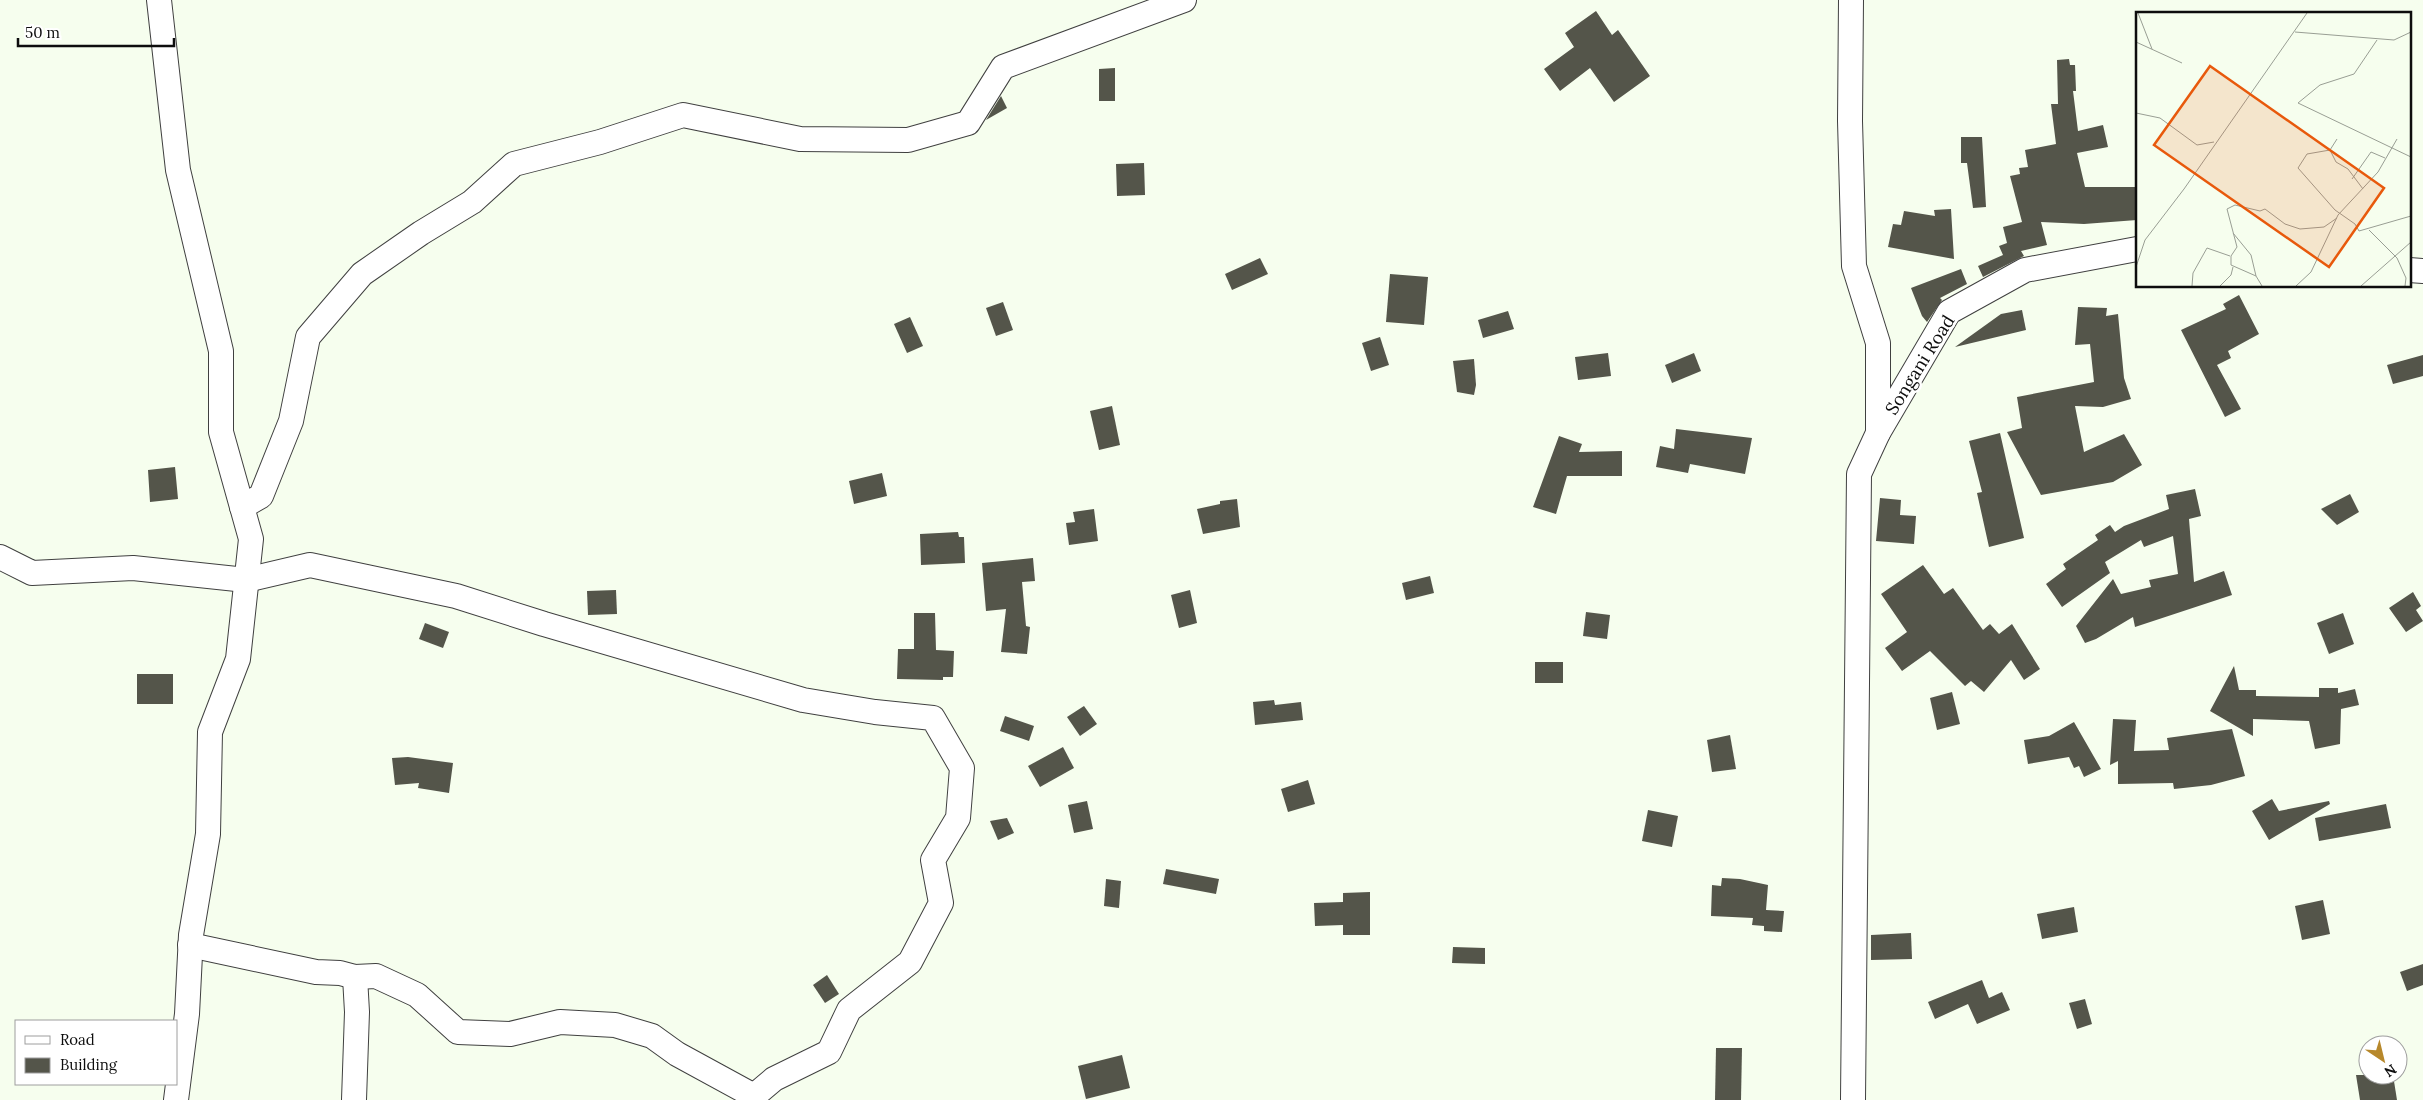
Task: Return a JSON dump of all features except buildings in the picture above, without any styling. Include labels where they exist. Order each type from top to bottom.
[{"type":"street","points":[[159,0],[178,170],[221,351],[221,432],[251,539],[238,659],[210,732],[208,834],[190,945],[187,1014],[178,1084]]},
{"type":"street","points":[[242,507],[262,496],[288,430],[308,337],[362,274],[421,233],[472,202],[514,164],[600,142],[683,115],[800,139],[908,140],[968,123],[1003,67],[1184,0]]},
{"type":"street","points":[[1851,0],[1850,121],[1854,266],[1878,343],[1878,433]]},
{"type":"street","name":"Songani Road","points":[[1852,1100],[1859,474],[1878,433],[1949,312],[2025,270],[2136,249]]},
{"type":"street","points":[[2410,270],[2423,272]]},
{"type":"street","points":[[0,557],[32,573],[133,568],[246,580],[310,565],[456,596],[544,624],[803,700],[875,712],[933,718],[962,768],[958,818],[933,860],[941,903],[910,962],[849,1010],[829,1052],[774,1079],[754,1098],[677,1054],[652,1036],[615,1025],[560,1022],[510,1034],[458,1032],[417,995],[376,976],[355,977],[340,972],[316,972],[190,945]]},
{"type":"street","points":[[354,1100],[357,1012],[355,977]]},
{"type":"street","points":[[176,1100],[178,1085]]}]
